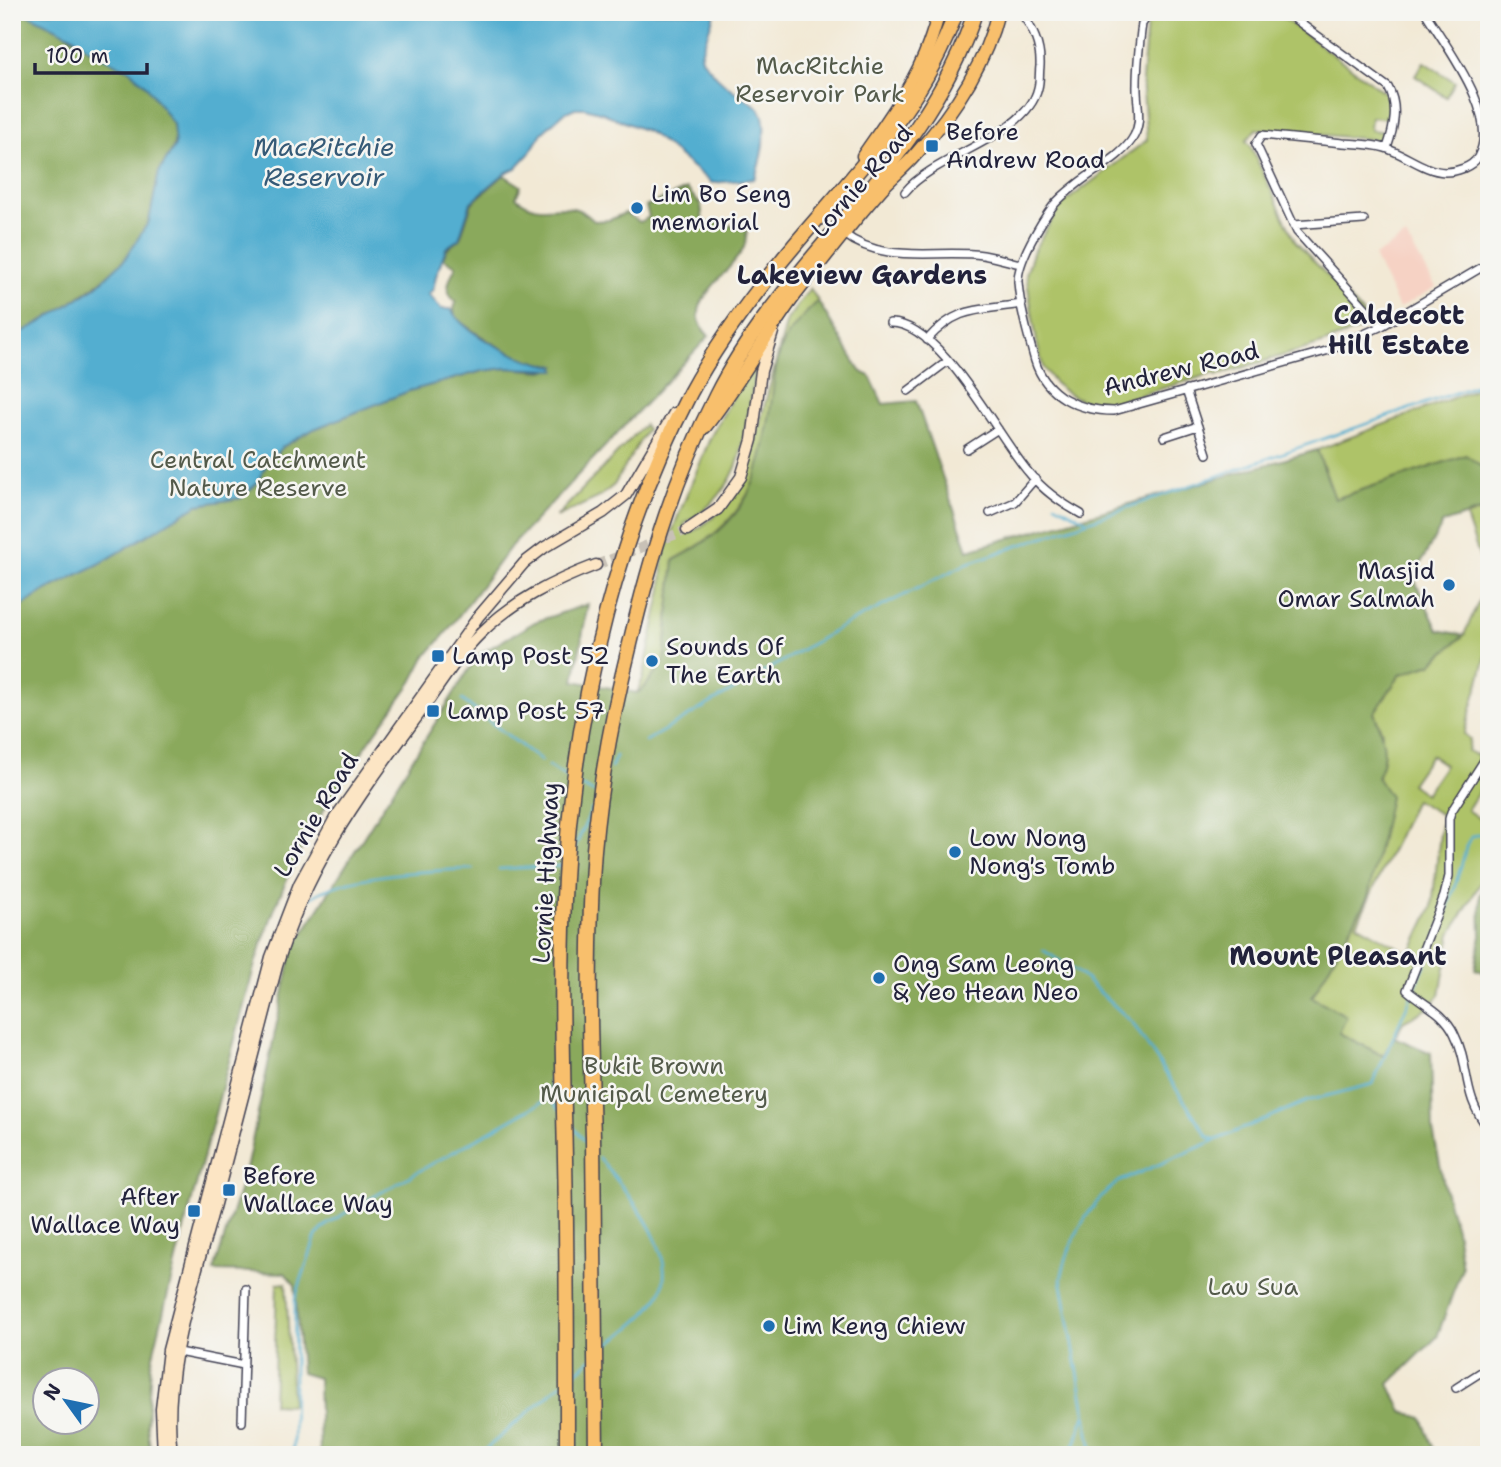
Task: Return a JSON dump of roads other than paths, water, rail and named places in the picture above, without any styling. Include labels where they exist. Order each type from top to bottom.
[{"type":"highway","name":"Lornie Road","points":[[732,325],[792,247],[865,164],[911,103],[937,56],[956,12]]},
{"type":"highway","name":"Lornie Road","points":[[743,348],[778,298],[929,111],[975,12]]},
{"type":"highway","name":"Lornie Highway","points":[[567,1455],[564,914],[573,789],[582,726],[619,567],[651,475],[693,388],[732,325]]},
{"type":"highway","name":"Lornie Highway","points":[[596,1455],[596,1280],[590,1003],[591,916],[600,793],[624,668],[660,528],[717,393],[743,348]]},
{"type":"main road","name":"Lornie Road","points":[[792,247],[793,242],[857,164],[890,117],[929,45],[939,12]]},
{"type":"main road","name":"Lornie Road","points":[[696,439],[723,404],[777,320],[844,234],[939,127],[981,61],[998,12]]},
{"type":"street","name":"Lornie Road","points":[[905,192],[925,175],[1014,121],[1032,100],[1038,89],[1040,57],[1032,29],[1020,12]]},
{"type":"street","points":[[844,234],[872,249],[904,254],[982,255],[1020,264],[1052,207],[1063,194],[1125,149],[1133,138],[1140,117],[1137,83],[1141,31],[1150,12]]},
{"type":"street","points":[[1285,12],[1388,87],[1395,104],[1387,148]]},
{"type":"street","points":[[1382,326],[1306,244],[1293,225],[1257,149],[1258,139],[1262,135],[1387,148],[1442,172],[1464,168],[1475,162],[1483,148],[1485,129],[1474,95],[1425,12]]},
{"type":"street","points":[[1293,225],[1364,220]]},
{"type":"street","name":"Andrew Road","points":[[1020,264],[1018,281],[1022,304],[1039,372],[1049,388],[1078,406],[1096,411],[1114,411],[1326,351],[1382,326],[1489,263]]},
{"type":"street","points":[[1480,269],[1489,276]]},
{"type":"street","points":[[927,340],[954,315],[1022,304]]},
{"type":"street","points":[[687,530],[718,509],[741,477],[751,440],[761,371],[777,320]]},
{"type":"street","points":[[890,323],[902,323],[914,328],[927,340],[948,361],[1035,479],[1051,497],[1081,514]]},
{"type":"street","points":[[908,391],[948,361]]},
{"type":"street","name":"Lornie Road","points":[[163,1455],[161,1409],[172,1351],[252,1044],[271,957],[285,916],[316,849],[358,784],[507,581],[545,547],[603,513],[626,495],[674,414],[693,388]]},
{"type":"street","points":[[1186,390],[1207,453]]},
{"type":"street","points":[[1164,437],[1198,426]]},
{"type":"street","points":[[967,449],[998,429]]},
{"type":"street","points":[[990,513],[1015,502],[1035,479]]},
{"type":"street","name":"Lornie Road","points":[[252,1044],[298,907],[344,818],[460,658],[483,631],[515,604],[559,579],[596,565]]},
{"type":"street","points":[[1489,747],[1479,770],[1451,812],[1449,876],[1438,917],[1407,990],[1437,1011],[1454,1033],[1468,1090],[1480,1119],[1489,1129]]},
{"type":"street","points":[[242,1422],[246,1289]]},
{"type":"street","points":[[172,1351],[244,1365]]},
{"type":"street","name":"Lornie Road","points":[[172,1351],[169,1416],[172,1455]]},
{"type":"street","points":[[1456,1388],[1489,1367]]},
{"type":"water","name":"MacRitchie Reservoir","points":[[23,12],[715,12],[700,56],[724,84],[760,110],[764,134],[759,165],[754,179],[712,183],[646,131],[585,108],[575,108],[564,113],[542,133],[516,168],[505,173],[471,202],[459,239],[446,248],[433,290],[428,294],[441,309],[451,309],[458,319],[482,338],[528,359],[555,366],[556,370],[506,368],[482,371],[409,391],[314,429],[282,447],[267,464],[256,484],[241,498],[197,505],[101,563],[46,590],[22,606],[12,619],[12,333],[22,332],[40,323],[96,287],[125,259],[149,221],[159,172],[175,146],[173,124],[145,84],[128,69],[95,54],[72,36]]},
{"type":"waterway","points":[[646,741],[839,628],[966,564],[1489,381]]},
{"type":"waterway","points":[[1055,504],[1086,520]]},
{"type":"waterway","points":[[462,700],[541,761]]},
{"type":"waterway","points":[[611,768],[616,756]]},
{"type":"waterway","points":[[548,766],[570,779]]},
{"type":"waterway","points":[[578,784],[594,793]]},
{"type":"waterway","points":[[572,854],[592,809]]},
{"type":"waterway","points":[[1093,1455],[1061,1279],[1069,1251],[1081,1225],[1097,1202],[1118,1182],[1307,1101],[1373,1084],[1437,936],[1467,844],[1471,837],[1489,831]]},
{"type":"waterway","points":[[499,869],[562,866]]},
{"type":"waterway","points":[[310,898],[345,883],[366,878],[411,872],[473,869]]},
{"type":"waterway","points":[[1043,950],[1080,974],[1132,1022],[1208,1137],[1214,1139]]},
{"type":"waterway","points":[[556,1026],[549,1098],[559,1110]]},
{"type":"waterway","points":[[293,1455],[295,1299],[316,1236],[328,1224],[350,1210],[549,1098]]},
{"type":"waterway","points":[[570,1123],[588,1145]]},
{"type":"waterway","points":[[599,1158],[648,1224],[658,1244],[664,1282],[657,1299],[645,1314],[601,1351]]},
{"type":"waterway","points":[[572,1376],[591,1359]]},
{"type":"waterway","points":[[487,1448],[561,1384]]},
{"type":"waterway","points":[[1071,1455],[1085,1415]]},
{"type":"tunnel","points":[[596,565],[687,530]]},
{"type":"place","name":"Before Andrew Road","points":[[932,146]]},
{"type":"place","name":"Lim Bo Seng memorial","points":[[637,208]]},
{"type":"place","name":"Masjid Omar Salmah","points":[[1449,585]]},
{"type":"place","name":"Lamp Post 52","points":[[438,656]]},
{"type":"place","name":"Sounds Of The Earth","points":[[652,661]]},
{"type":"place","name":"Lamp Post 57","points":[[433,711]]},
{"type":"place","name":"Low Nong Nong's Tomb","points":[[955,852]]},
{"type":"place","name":"Ong Sam Leong & Yeo Hean Neo","points":[[879,978]]},
{"type":"place","name":"Before Wallace Way","points":[[229,1190]]},
{"type":"place","name":"After Wallace Way","points":[[194,1211]]},
{"type":"place","name":"Lim Keng Chiew","points":[[769,1326]]},
{"type":"district","name":"Lakeview Gardens","points":[[862,275]]},
{"type":"district","name":"Caldecott Hill Estate","points":[[1399,330]]},
{"type":"district","name":"Mount Pleasant","points":[[1338,956]]},
{"type":"park label","name":"MacRitchie Reservoir Park","points":[[820,80]]},
{"type":"park label","name":"Central Catchment Nature Reserve","points":[[258,474]]},
{"type":"park label","name":"Bukit Brown Municipal Cemetery","points":[[654,1080]]},
{"type":"park label","name":"Lau Sua","points":[[1253,1287]]}]
